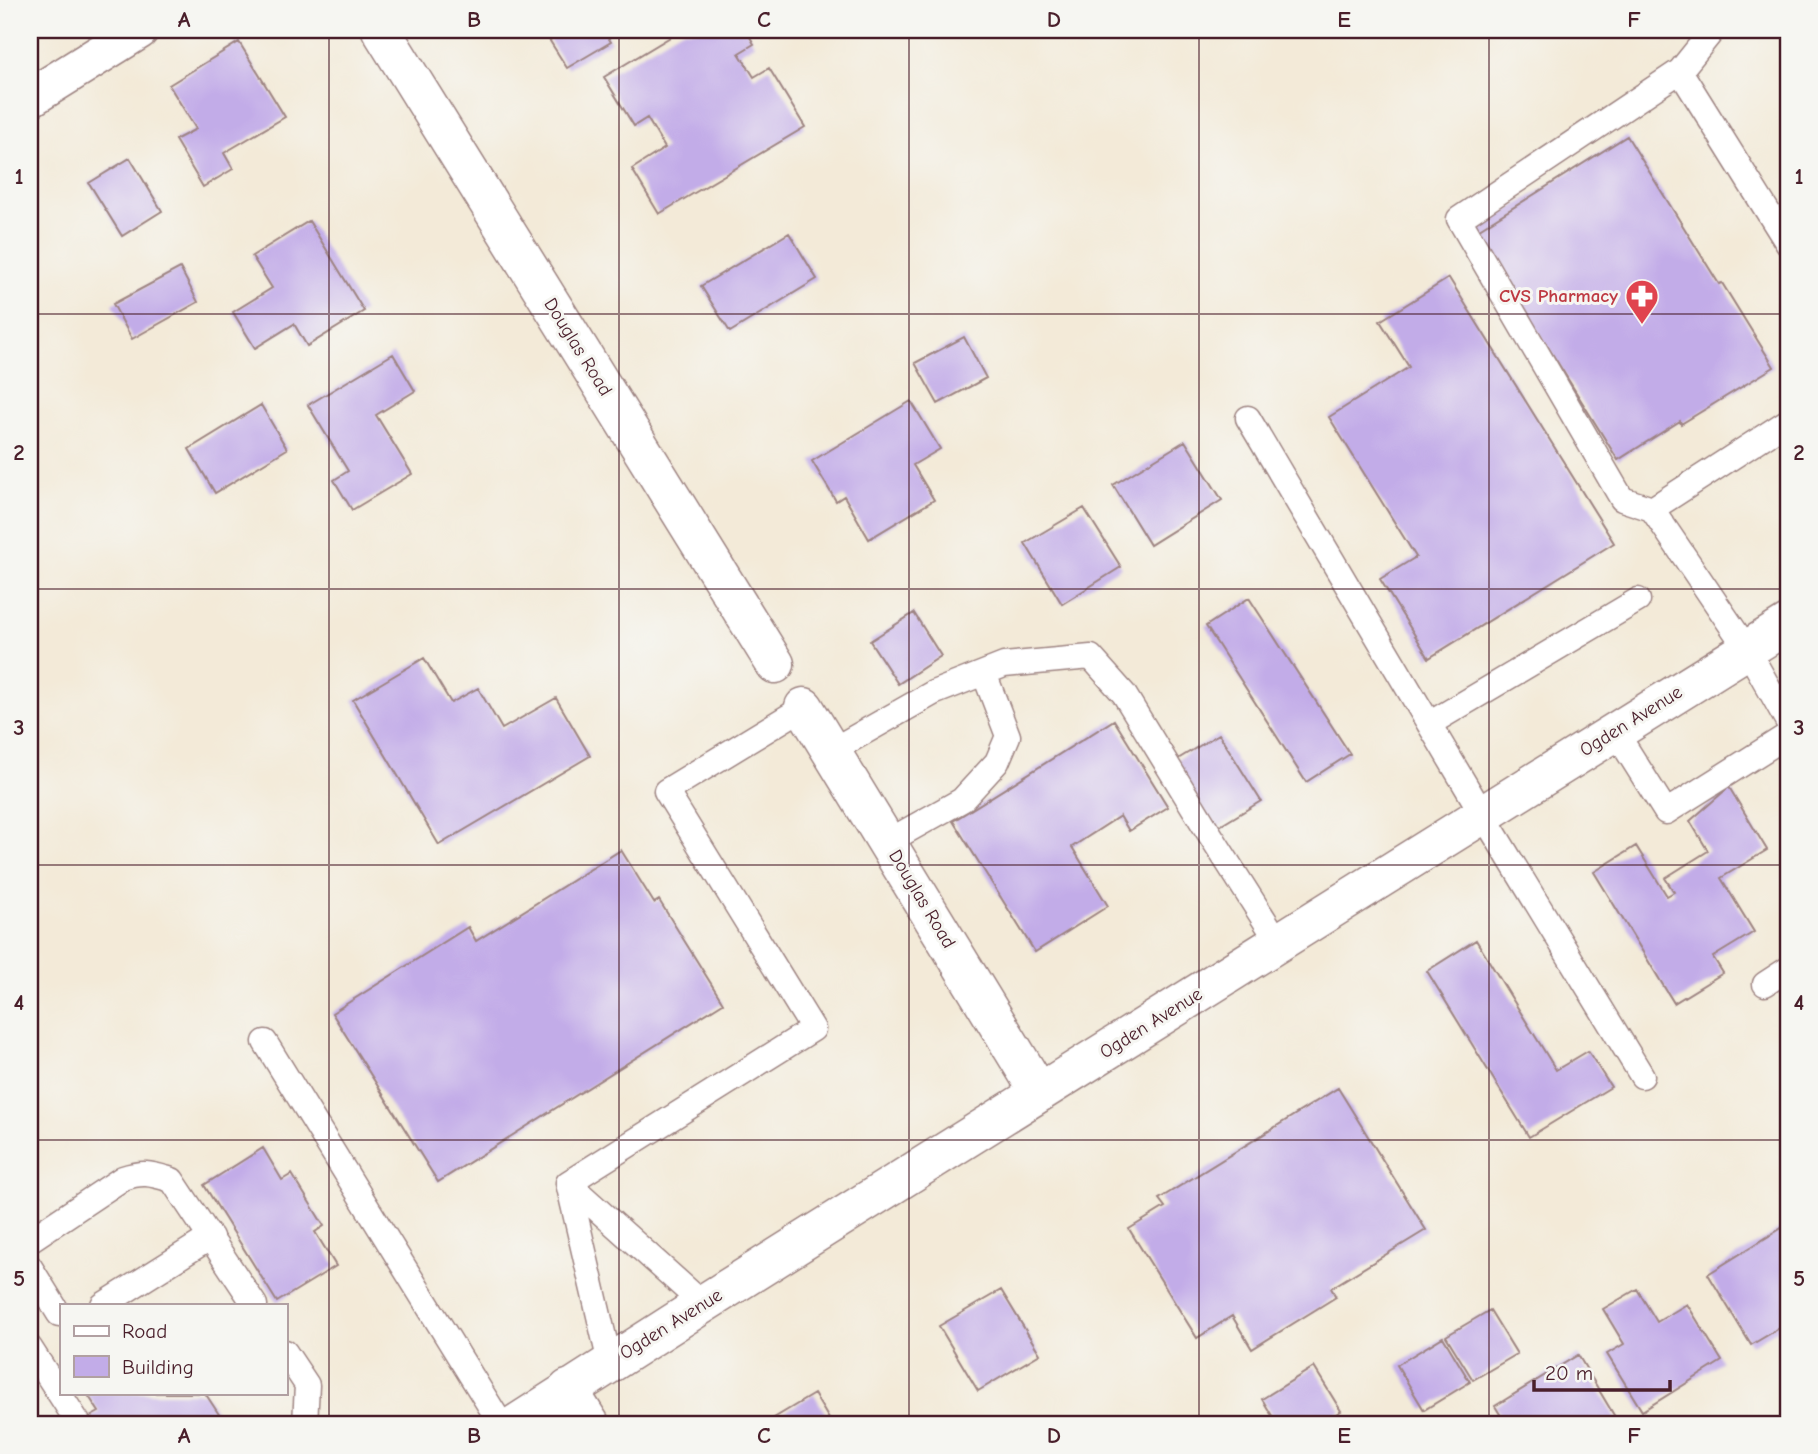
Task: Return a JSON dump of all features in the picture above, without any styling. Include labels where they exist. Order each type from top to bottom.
[{"type":"main road","points":[[30,98],[139,30]]},
{"type":"main road","name":"Douglas Road","points":[[381,30],[775,664]]},
{"type":"main road","name":"Ogden Avenue","points":[[516,1424],[1039,1092],[1788,624]]},
{"type":"main road","name":"Douglas Road","points":[[804,707],[1039,1092]]},
{"type":"main road","points":[[568,1390],[590,1424]]},
{"type":"lane","points":[[1713,30],[1680,71],[1459,219],[1622,499],[1652,509],[1748,649],[1788,722]]},
{"type":"lane","points":[[1680,71],[1788,244]]},
{"type":"lane","points":[[1248,418],[1483,815],[1642,1076]]},
{"type":"lane","points":[[1652,509],[1788,421]]},
{"type":"lane","points":[[1429,724],[1638,600]]},
{"type":"lane","points":[[831,751],[933,692],[1004,665],[1091,657],[1124,694],[1279,943]]},
{"type":"lane","points":[[887,842],[962,800],[998,762],[1008,736],[984,673]]},
{"type":"lane","points":[[568,1183],[813,1029],[666,791],[804,707]]},
{"type":"lane","points":[[1615,731],[1666,812],[1788,735]]},
{"type":"lane","points":[[1765,984],[1788,969]]},
{"type":"lane","points":[[265,1042],[501,1424]]},
{"type":"lane","points":[[30,1240],[123,1178],[149,1173],[172,1180],[254,1304]]},
{"type":"lane","points":[[568,1183],[703,1304]]},
{"type":"lane","points":[[568,1183],[610,1363]]},
{"type":"lane","points":[[105,1304],[211,1237]]},
{"type":"lane","points":[[30,1267],[60,1312]]},
{"type":"lane","points":[[30,1348],[79,1424]]},
{"type":"lane","points":[[287,1355],[307,1385],[305,1424]]},
{"type":"building","points":[[543,30],[603,30],[611,42],[567,68]]},
{"type":"building","points":[[682,30],[746,30],[754,44],[739,53],[754,77],[769,68],[805,127],[659,214],[632,169],[665,148],[647,118],[634,126],[604,77]]},
{"type":"building","points":[[239,42],[285,117],[224,153],[233,169],[203,187],[175,140],[196,129],[169,85]]},
{"type":"building","name":"CVS Pharmacy","points":[[1627,136],[1774,367],[1618,460],[1476,231]]},
{"type":"building","points":[[130,158],[162,211],[122,236],[89,183]]},
{"type":"building","points":[[309,221],[364,311],[307,346],[294,324],[255,348],[233,312],[272,288],[252,256]]},
{"type":"building","points":[[789,233],[817,279],[730,332],[701,286]]},
{"type":"building","points":[[180,268],[198,302],[132,339],[113,304]]},
{"type":"building","points":[[1449,278],[1614,543],[1429,658],[1380,579],[1416,557],[1329,417],[1409,367],[1380,321]]},
{"type":"building","points":[[964,337],[986,378],[938,404],[915,363]]},
{"type":"building","points":[[393,354],[415,391],[376,415],[412,474],[352,510],[334,480],[348,471],[308,405]]},
{"type":"building","points":[[911,401],[940,449],[913,465],[934,500],[869,539],[844,496],[836,501],[812,461]]},
{"type":"building","points":[[261,405],[287,449],[215,493],[189,449]]},
{"type":"building","points":[[1185,441],[1222,500],[1150,545],[1113,485]]},
{"type":"building","points":[[1084,508],[1121,567],[1062,604],[1025,543]]},
{"type":"building","points":[[1249,598],[1350,754],[1306,782],[1206,626]]},
{"type":"building","points":[[914,613],[941,656],[898,684],[870,641]]},
{"type":"building","points":[[424,658],[451,703],[478,688],[502,729],[556,698],[590,756],[439,845],[353,700]]},
{"type":"building","points":[[1114,720],[1168,807],[1129,831],[1120,816],[1072,847],[1108,906],[1035,952],[953,821]]},
{"type":"building","points":[[1219,734],[1261,801],[1215,829],[1173,762]]},
{"type":"building","points":[[1729,787],[1767,850],[1721,878],[1754,932],[1713,957],[1723,973],[1674,1003],[1594,872],[1636,846],[1667,896],[1674,892],[1665,878],[1708,851],[1690,821]]},
{"type":"building","points":[[621,850],[654,903],[659,900],[723,1003],[438,1182],[332,1013],[468,927],[476,941]]},
{"type":"building","points":[[1476,940],[1556,1070],[1588,1051],[1611,1087],[1529,1137],[1427,971]]},
{"type":"building","points":[[1338,1088],[1426,1230],[1331,1288],[1336,1297],[1252,1349],[1232,1316],[1197,1338],[1129,1229],[1165,1207],[1159,1199]]},
{"type":"building","points":[[263,1148],[282,1180],[292,1174],[324,1226],[315,1232],[336,1266],[277,1302],[204,1185]]},
{"type":"building","points":[[1788,1224],[1788,1323],[1751,1345],[1708,1274]]},
{"type":"building","points":[[1637,1289],[1657,1322],[1687,1304],[1722,1361],[1642,1411],[1607,1354],[1624,1344],[1603,1309]]},
{"type":"building","points":[[1001,1290],[1040,1354],[978,1391],[939,1326]]},
{"type":"building","points":[[1490,1310],[1517,1354],[1473,1380],[1446,1336]]},
{"type":"building","points":[[1443,1337],[1470,1382],[1424,1410],[1397,1365]]},
{"type":"building","points":[[1578,1355],[1618,1422],[1506,1424],[1495,1406]]},
{"type":"building","points":[[1314,1367],[1341,1411],[1319,1424],[1277,1424],[1262,1399]]},
{"type":"building","points":[[206,1394],[224,1422],[95,1424],[90,1417],[99,1412],[88,1395]]},
{"type":"building","points":[[814,1394],[832,1424],[764,1424]]},
{"type":"place","name":"CVS Pharmacy","points":[[1642,326]]}]
